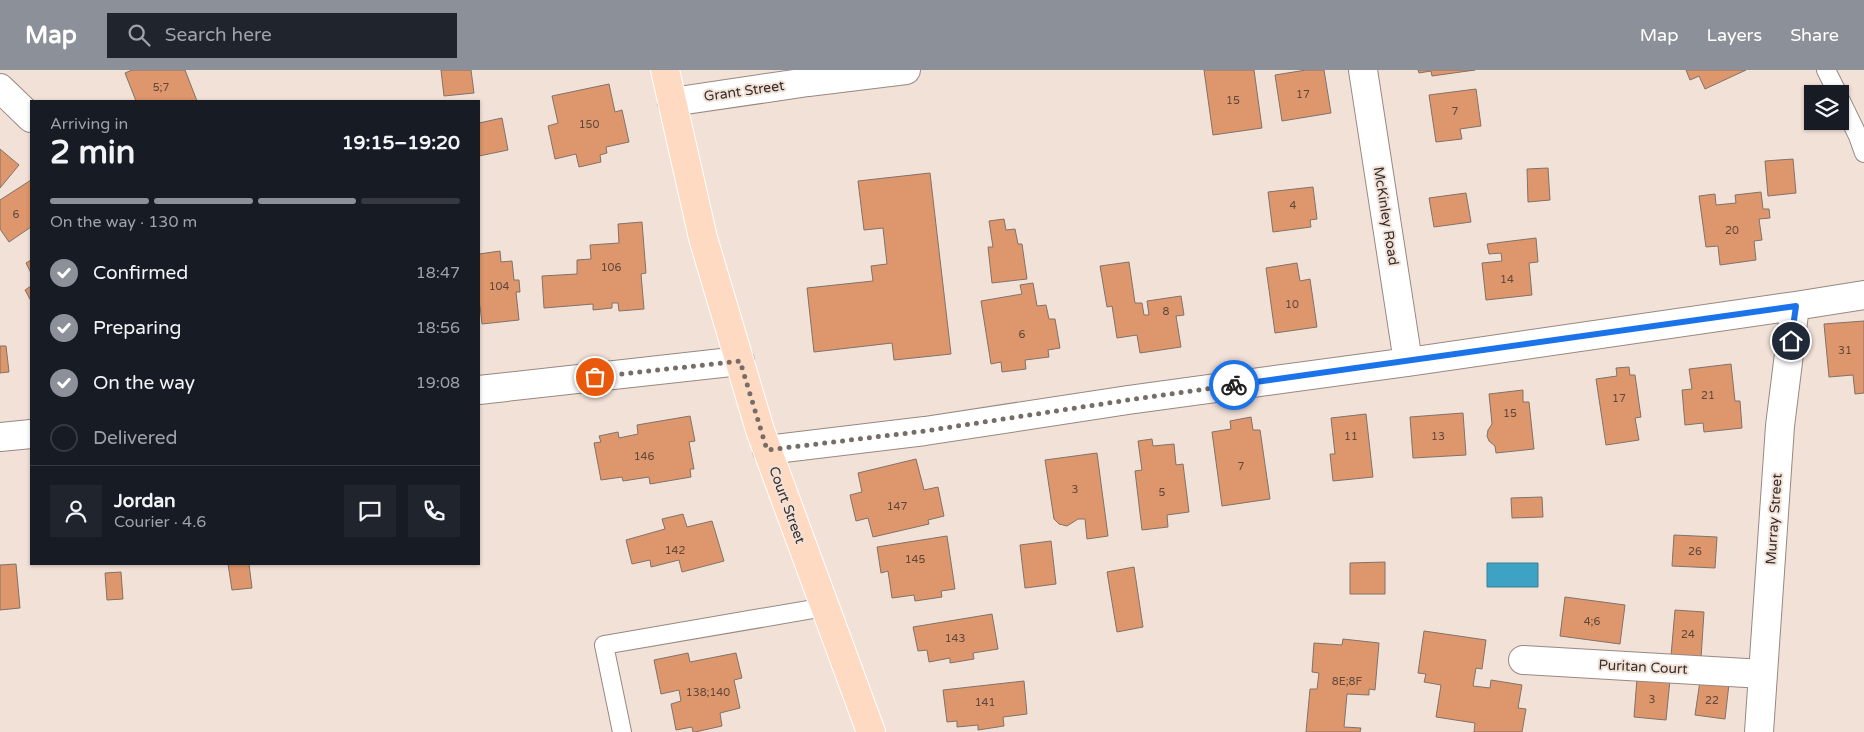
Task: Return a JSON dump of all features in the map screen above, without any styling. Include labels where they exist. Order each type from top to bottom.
[{"type":"main road","name":"Court Street","points":[[664,70],[703,238],[767,450],[871,732]]},
{"type":"street","name":"Grant Street","points":[[672,102],[807,76],[906,70]]},
{"type":"street","name":"McKinley Road","points":[[1363,70],[1408,362]]},
{"type":"street","points":[[0,88],[30,117]]},
{"type":"street","points":[[767,450],[925,431],[1128,400],[1408,362],[1864,295]]},
{"type":"street","name":"Murray Street","points":[[1759,732],[1780,426],[1796,306]]},
{"type":"street","points":[[480,390],[740,361]]},
{"type":"street","points":[[0,437],[30,434]]},
{"type":"street","name":"Puritan Court","points":[[1523,660],[1763,674]]},
{"type":"lane","points":[[1826,70],[1834,85]]},
{"type":"lane","points":[[1849,119],[1864,153]]},
{"type":"lane","points":[[622,732],[604,645],[825,607]]},
{"type":"water","points":[[1487,563],[1538,563],[1538,587],[1487,587]]},
{"type":"building","points":[[132,70],[185,70],[197,100],[136,100],[125,73]]},
{"type":"building","points":[[441,70],[471,70],[474,93],[444,96]]},
{"type":"building","points":[[1204,70],[1254,70],[1262,128],[1213,135]]},
{"type":"building","points":[[1306,70],[1324,70],[1331,113],[1282,121],[1275,75]]},
{"type":"building","points":[[1418,70],[1475,70],[1432,76],[1431,71],[1419,73]]},
{"type":"building","points":[[1686,70],[1746,70],[1705,89],[1699,76],[1690,80]]},
{"type":"building","points":[[609,84],[615,112],[622,110],[629,142],[606,147],[607,153],[600,155],[601,162],[579,167],[576,154],[555,159],[548,126],[558,123],[552,96]]},
{"type":"building","points":[[1476,89],[1481,126],[1460,129],[1462,139],[1436,142],[1429,95]]},
{"type":"building","points":[[502,118],[508,150],[480,156],[480,123]]},
{"type":"building","points":[[0,149],[19,165],[0,188]]},
{"type":"building","points":[[1793,159],[1796,193],[1768,196],[1765,161]]},
{"type":"building","points":[[1548,168],[1550,200],[1528,202],[1527,169]]},
{"type":"building","points":[[930,173],[951,354],[894,360],[892,343],[814,352],[807,288],[873,281],[871,266],[887,264],[883,228],[864,230],[858,181]]},
{"type":"building","points":[[30,181],[30,228],[9,242],[0,229],[0,200]]},
{"type":"building","points":[[1313,187],[1317,219],[1310,220],[1311,227],[1273,232],[1268,192]]},
{"type":"building","points":[[1761,192],[1763,209],[1769,209],[1770,218],[1759,219],[1762,240],[1754,241],[1756,260],[1720,265],[1718,246],[1706,247],[1699,196],[1715,194],[1716,205],[1736,203],[1735,195]]},
{"type":"building","points":[[1466,193],[1471,222],[1434,227],[1429,198]]},
{"type":"building","points":[[1004,219],[1006,230],[1015,229],[1018,244],[1022,244],[1027,279],[992,283],[988,247],[993,247],[989,221]]},
{"type":"building","points":[[642,222],[646,273],[641,274],[644,309],[619,311],[618,303],[612,303],[612,308],[593,310],[593,304],[544,308],[542,276],[577,274],[577,260],[591,259],[590,245],[619,243],[618,224]]},
{"type":"building","points":[[1536,238],[1538,262],[1529,263],[1532,295],[1486,300],[1482,263],[1502,261],[1501,253],[1489,254],[1487,244]]},
{"type":"building","points":[[500,251],[501,262],[512,261],[514,280],[519,280],[520,292],[516,292],[519,320],[482,324],[480,254]]},
{"type":"building","points":[[30,261],[30,271],[26,263]]},
{"type":"building","points":[[1129,262],[1135,303],[1142,303],[1144,315],[1149,315],[1147,301],[1181,296],[1184,315],[1176,316],[1181,347],[1140,353],[1137,335],[1117,338],[1112,306],[1107,307],[1100,266]]},
{"type":"building","points":[[1297,263],[1300,281],[1310,279],[1317,327],[1275,333],[1266,268]]},
{"type":"building","points":[[1033,283],[1037,306],[1046,305],[1049,319],[1055,319],[1060,348],[1048,350],[1049,357],[1025,360],[1026,369],[1002,372],[1001,362],[991,364],[981,301],[1022,294],[1020,285]]},
{"type":"building","points":[[30,287],[30,299],[25,290]]},
{"type":"building","points":[[1864,321],[1864,393],[1855,394],[1853,375],[1829,377],[1824,324]]},
{"type":"building","points":[[0,346],[6,346],[9,372],[0,373]]},
{"type":"building","points":[[1731,364],[1735,401],[1740,401],[1742,428],[1704,432],[1703,423],[1685,425],[1682,390],[1692,389],[1689,369]]},
{"type":"building","points":[[1629,367],[1630,375],[1635,375],[1641,417],[1635,418],[1639,440],[1606,445],[1596,379],[1617,376],[1616,368]]},
{"type":"building","points":[[1523,390],[1523,402],[1529,402],[1534,449],[1496,453],[1495,446],[1489,441],[1487,436],[1492,424],[1489,394]]},
{"type":"building","points":[[1463,413],[1466,455],[1413,458],[1410,417]]},
{"type":"building","points":[[1366,414],[1373,477],[1333,481],[1330,454],[1335,454],[1331,418]]},
{"type":"building","points":[[690,416],[695,441],[689,442],[694,469],[690,469],[691,477],[650,484],[649,477],[623,481],[622,477],[601,480],[594,443],[601,442],[599,436],[618,432],[619,438],[638,434],[637,425]]},
{"type":"building","points":[[1251,417],[1253,430],[1260,430],[1270,499],[1222,506],[1212,432],[1231,429],[1230,421]]},
{"type":"building","points":[[1152,439],[1153,446],[1174,444],[1176,465],[1183,464],[1189,512],[1167,515],[1168,527],[1142,530],[1135,471],[1142,470],[1138,441]]},
{"type":"building","points":[[1097,453],[1108,536],[1087,539],[1085,519],[1078,519],[1067,526],[1059,524],[1054,519],[1045,460]]},
{"type":"building","points":[[916,459],[924,490],[938,487],[944,516],[928,520],[929,524],[873,537],[868,518],[856,521],[850,495],[862,492],[858,473]]},
{"type":"building","points":[[1542,497],[1543,517],[1512,518],[1511,498]]},
{"type":"building","points":[[683,514],[687,527],[712,521],[724,561],[682,572],[679,560],[651,567],[650,560],[632,564],[626,540],[665,529],[662,519]]},
{"type":"building","points":[[1674,535],[1717,537],[1715,568],[1672,566]]},
{"type":"building","points":[[947,536],[955,589],[941,591],[942,597],[915,601],[914,595],[892,598],[888,571],[881,573],[877,547]]},
{"type":"building","points":[[1051,541],[1056,584],[1025,588],[1020,545]]},
{"type":"building","points":[[1385,562],[1385,594],[1350,594],[1350,563]]},
{"type":"building","points":[[16,564],[20,608],[0,610],[0,565]]},
{"type":"building","points":[[228,565],[249,565],[252,588],[232,590]]},
{"type":"building","points":[[1134,567],[1143,627],[1117,632],[1107,572]]},
{"type":"building","points":[[121,572],[123,599],[107,600],[105,573]]},
{"type":"building","points":[[1565,597],[1625,605],[1620,644],[1560,636]]},
{"type":"building","points":[[1675,610],[1704,612],[1701,658],[1671,656]]},
{"type":"building","points":[[992,614],[998,649],[973,653],[974,659],[950,663],[950,658],[929,662],[927,650],[918,651],[913,627]]},
{"type":"building","points":[[1424,631],[1486,640],[1482,669],[1476,668],[1473,686],[1490,688],[1491,680],[1522,685],[1518,708],[1526,709],[1522,732],[1474,732],[1475,723],[1436,717],[1441,685],[1424,682],[1426,674],[1418,673]]},
{"type":"building","points":[[1343,639],[1379,643],[1375,690],[1369,689],[1369,695],[1347,694],[1344,727],[1361,728],[1360,732],[1306,732],[1310,689],[1317,689],[1319,673],[1312,672],[1314,643],[1342,645]]},
{"type":"building","points":[[688,653],[690,662],[736,653],[742,678],[734,680],[740,708],[720,713],[722,726],[695,732],[693,732],[692,727],[676,730],[671,704],[681,701],[679,690],[661,694],[654,660]]},
{"type":"building","points":[[1637,678],[1670,680],[1666,720],[1634,717]]},
{"type":"building","points":[[1024,681],[1027,714],[1003,717],[1004,726],[978,730],[978,725],[957,727],[957,721],[947,722],[943,690]]},
{"type":"building","points":[[1700,681],[1729,684],[1725,719],[1695,715]]},
{"type":"way so far","points":[[595,377],[740,361],[767,450],[925,431],[1234,385]]},
{"type":"route","points":[[1234,385],[1796,306],[1791,341]]}]
